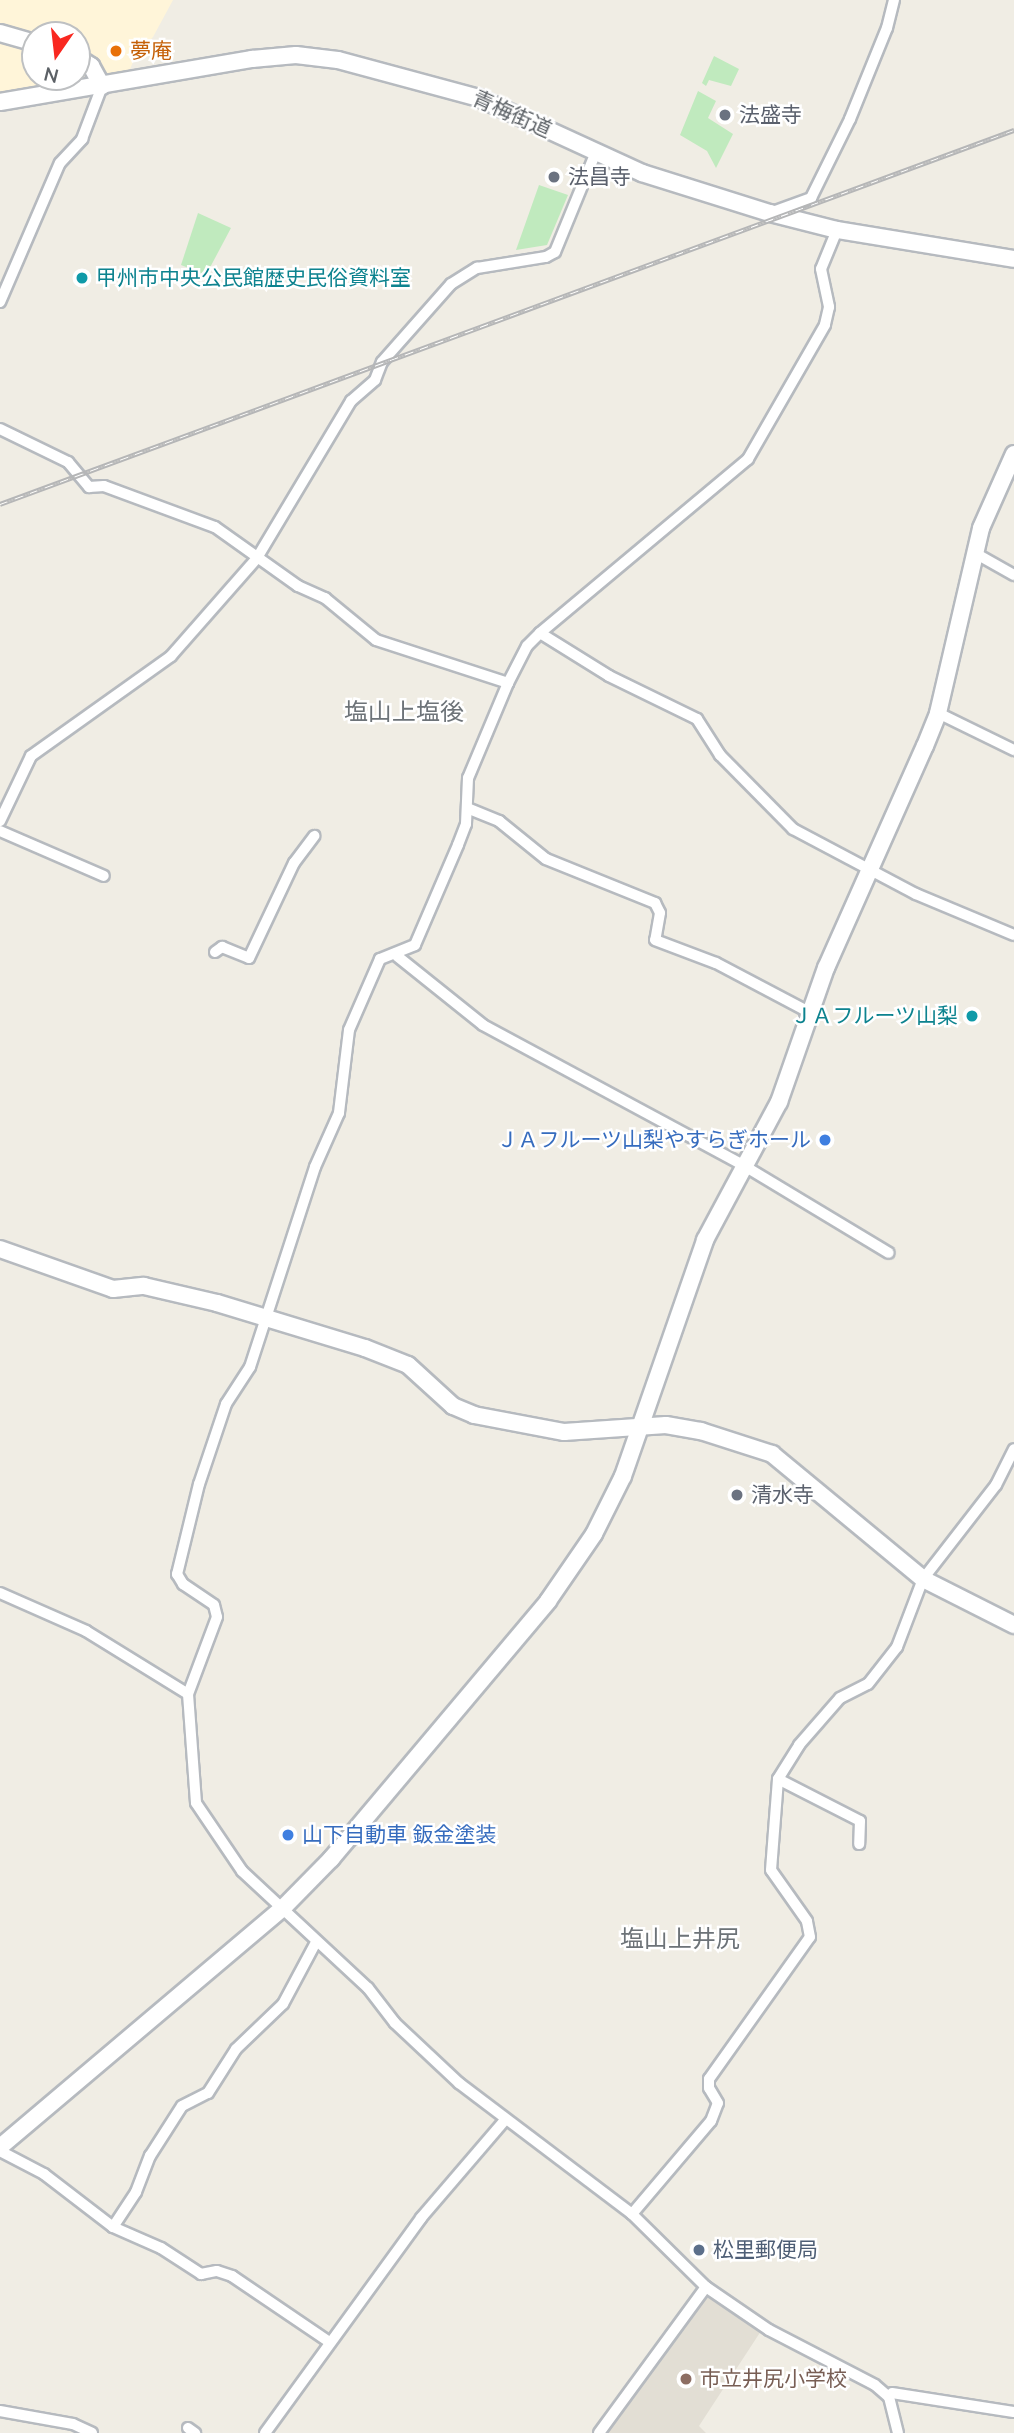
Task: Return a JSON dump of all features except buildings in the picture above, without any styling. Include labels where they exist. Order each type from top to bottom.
[{"type":"street","points":[[770,213],[811,198],[850,119],[887,28],[894,0]]},
{"type":"street","points":[[0,33],[21,39]]},
{"type":"street","name":"青梅街道","points":[[0,102],[252,58],[296,55],[338,60],[479,98],[642,173],[770,213],[837,230],[1014,259]]},
{"type":"street","points":[[0,302],[60,163],[82,139],[102,86],[91,66]]},
{"type":"street","points":[[0,821],[31,756],[171,656],[257,558],[351,401],[375,380],[382,362],[451,284],[477,268],[546,257],[555,252],[596,152]]},
{"type":"street","points":[[837,230],[821,269],[829,307],[825,325],[748,459],[540,633],[527,646],[508,683],[468,778],[467,808],[458,845],[415,945],[397,956],[380,959],[349,1030],[339,1113],[315,1167],[264,1316],[250,1367],[226,1404],[199,1484],[177,1574],[183,1584],[214,1605],[217,1617],[188,1694],[189,1764],[196,1803],[242,1871],[283,1908],[316,1944],[368,1987],[395,2023],[459,2083],[632,2214],[706,2287],[769,2330],[876,2385],[889,2397],[898,2433]]},
{"type":"street","points":[[0,429],[68,461],[89,487],[104,486],[215,527],[257,558],[325,598],[376,640],[508,683]]},
{"type":"street","points":[[328,2341],[232,2276],[217,2271],[201,2274],[162,2248],[113,2227],[44,2174],[0,2149],[283,1908],[331,1858],[548,1601],[594,1534],[617,1491],[680,1301],[725,1196],[779,1102],[811,1013],[869,870],[938,713],[975,553],[986,517],[1014,454]]},
{"type":"street","points":[[975,553],[1014,575]]},
{"type":"street","points":[[540,633],[610,676],[697,719],[720,755],[776,816],[830,852],[982,925],[1014,935]]},
{"type":"street","points":[[938,713],[1014,750]]},
{"type":"street","points":[[467,808],[499,821],[546,859],[655,903],[660,913],[655,940],[716,963],[811,1013]]},
{"type":"street","points":[[0,831],[104,876]]},
{"type":"street","points":[[215,952],[222,947],[249,958],[295,863],[314,836]]},
{"type":"street","points":[[397,956],[483,1025],[743,1165],[888,1253]]},
{"type":"street","points":[[0,1248],[113,1289],[144,1286],[264,1316],[393,1358],[459,1410],[474,1415],[564,1432],[639,1426],[701,1431],[772,1454],[923,1580],[1014,1625]]},
{"type":"street","points":[[632,2214],[712,2122],[718,2103],[709,2088],[709,2079],[810,1937],[807,1920],[771,1870],[778,1779],[799,1745],[840,1698],[868,1684],[897,1647],[923,1580],[996,1485],[1014,1449]]},
{"type":"street","points":[[0,1593],[86,1630],[188,1694]]},
{"type":"street","points":[[778,1779],[860,1821],[859,1844]]},
{"type":"street","points":[[113,2227],[136,2192],[150,2156],[182,2106],[208,2093],[236,2049],[283,2004],[316,1944]]},
{"type":"street","points":[[265,2433],[328,2341],[362,2304],[421,2218],[505,2120]]},
{"type":"street","points":[[599,2433],[706,2287]]},
{"type":"street","points":[[892,2393],[1014,2412]]},
{"type":"street","points":[[0,2411],[73,2424],[92,2433]]},
{"type":"shaded area","points":[[0,0],[173,0],[153,37],[136,55],[125,81],[91,87],[91,21],[21,21],[21,91],[65,91],[0,102]]},
{"type":"shaded area","name":"市立井尻小学校","points":[[706,2295],[761,2331],[699,2426],[706,2433],[603,2433]]},
{"type":"green space","points":[[714,56],[739,69],[731,86],[709,80],[706,86],[702,83]]},
{"type":"green space","points":[[698,91],[716,101],[708,118],[733,134],[716,168],[707,151],[680,135]]},
{"type":"green space","points":[[539,185],[568,195],[547,245],[516,250]]},
{"type":"green space","points":[[198,213],[231,228],[206,275],[181,265]]},
{"type":"railway","points":[[0,504],[1014,130]]},
{"type":"place","name":"夢庵","points":[[116,51]]},
{"type":"place","name":"法盛寺","points":[[725,115]]},
{"type":"place","name":"法昌寺","points":[[554,177]]},
{"type":"place","name":"甲州市中央公民館歴史民俗資料室","points":[[82,278]]},
{"type":"place","name":"ＪＡフルーツ山梨","points":[[972,1016]]},
{"type":"place","name":"ＪＡフルーツ山梨やすらぎホール","points":[[825,1140]]},
{"type":"place","name":"清水寺","points":[[737,1495]]},
{"type":"place","name":"山下自動車 鈑金塗装","points":[[288,1835]]},
{"type":"place","name":"松里郵便局","points":[[699,2250]]},
{"type":"place","name":"市立井尻小学校","points":[[686,2379]]},
{"type":"district","name":"塩山上塩後","points":[[404,713]]},
{"type":"district","name":"塩山上井尻","points":[[680,1940]]}]
